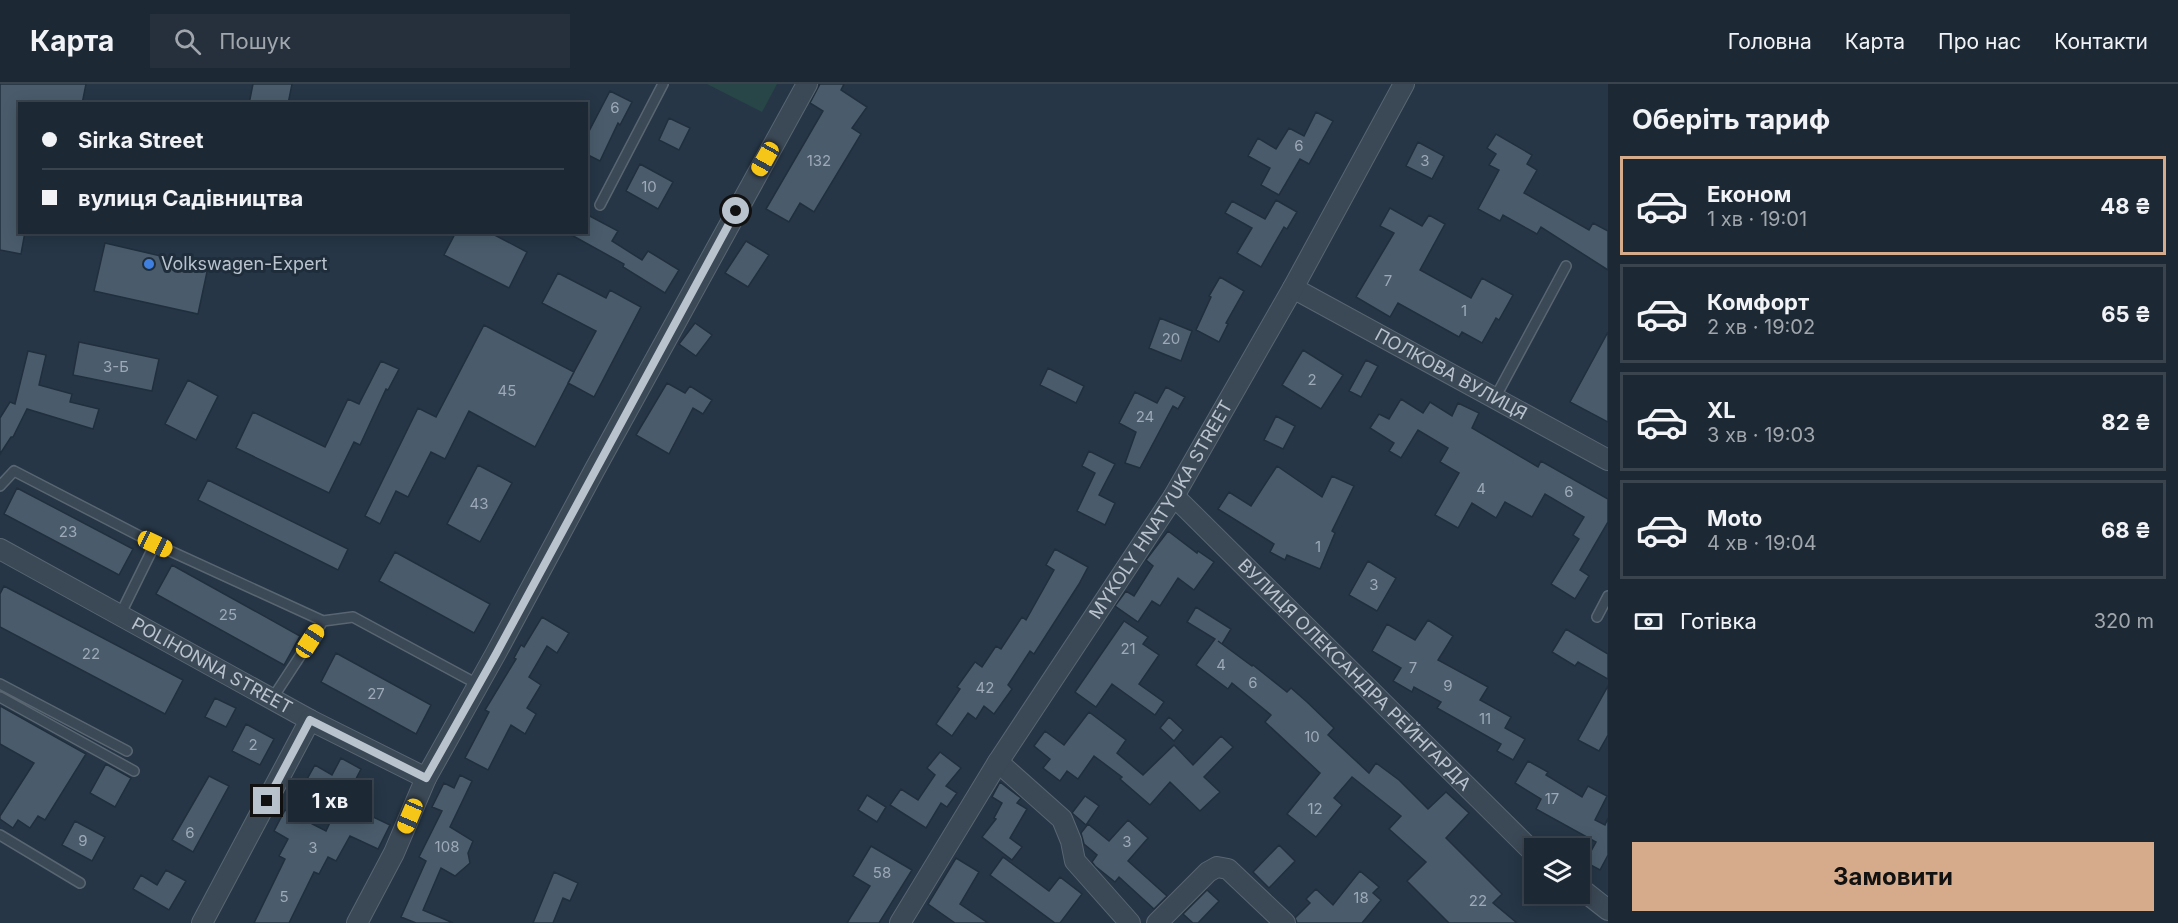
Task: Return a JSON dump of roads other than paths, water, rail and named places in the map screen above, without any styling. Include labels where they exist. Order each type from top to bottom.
[{"type":"street","points":[[357,923],[394,853],[426,778],[807,84]]},
{"type":"street","name":"MYKOLY HNATYUKA STREET","points":[[900,923],[998,762],[1174,496],[1293,288],[1404,84]]},
{"type":"street","name":"ПОЛКОВА ВУЛИЦЯ","points":[[1293,288],[1608,460]]},
{"type":"street","name":"ВУЛИЦЯ ОЛЕКСАНДРА РЕЙНГАРДА","points":[[1174,496],[1524,843]]},
{"type":"street","name":"POLIHONNA STREET","points":[[0,549],[310,720],[426,778]]},
{"type":"street","points":[[202,923],[310,720]]},
{"type":"street","points":[[998,762],[1062,819],[1075,861],[1130,923]]},
{"type":"street","points":[[1157,923],[1208,872],[1217,867],[1227,869],[1285,923]]},
{"type":"street","points":[[1590,896],[1608,910]]},
{"type":"lane","points":[[600,205],[663,84]]},
{"type":"lane","points":[[1495,398],[1566,266]]},
{"type":"lane","points":[[0,486],[14,471],[155,544],[322,621],[353,617],[479,685]]},
{"type":"lane","points":[[120,615],[155,544]]},
{"type":"lane","points":[[1597,617],[1608,596]]},
{"type":"lane","points":[[272,699],[322,621]]},
{"type":"lane","points":[[0,684],[126,751]]},
{"type":"lane","points":[[0,697],[134,771]]},
{"type":"lane","points":[[0,835],[80,883]]},
{"type":"place","name":"Volkswagen-Expert","points":[[149,264]]}]
